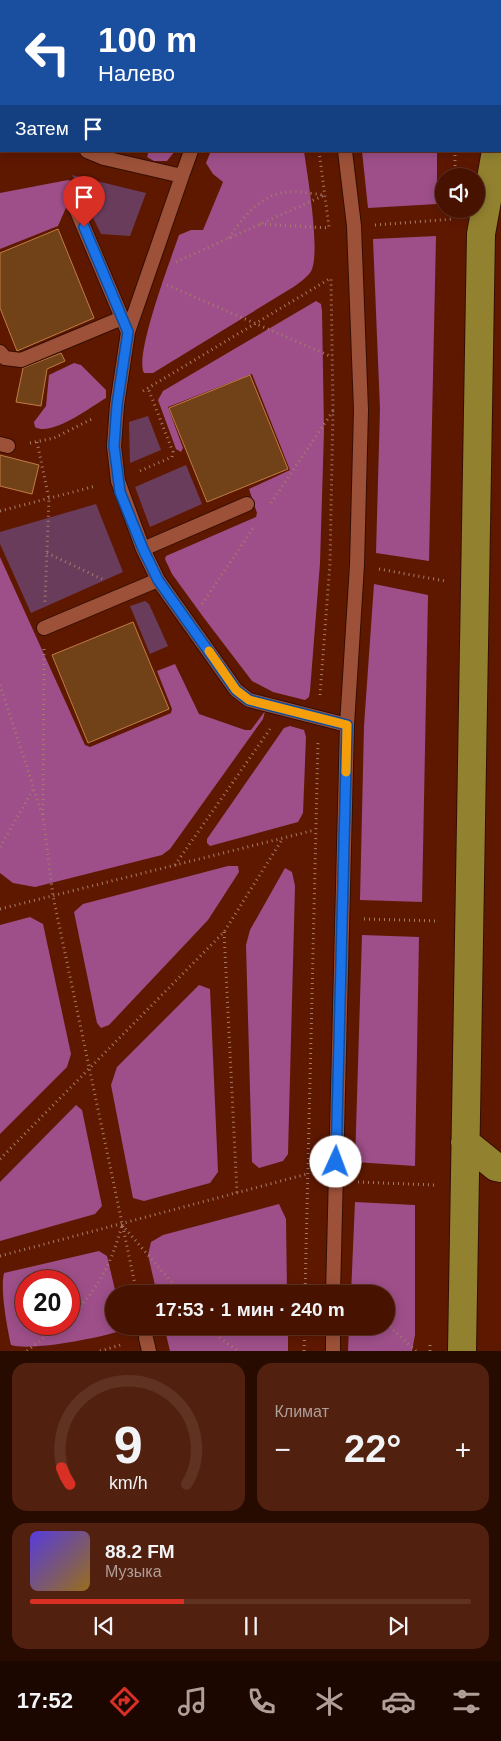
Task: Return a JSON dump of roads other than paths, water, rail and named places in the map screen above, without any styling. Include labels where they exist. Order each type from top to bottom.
[{"type":"highway","points":[[462,1351],[481,234],[496,152]]},
{"type":"highway","points":[[465,1142],[496,1167],[501,1168]]},
{"type":"lane","points":[[89,152],[104,158],[182,176]]},
{"type":"lane","points":[[191,152],[128,332],[117,405],[114,446],[118,481],[143,549],[158,580],[236,690],[249,700],[347,725]]},
{"type":"lane","points":[[333,1285],[347,725],[357,565],[361,410],[354,226],[345,152]]},
{"type":"lane","points":[[76,209],[128,332]]},
{"type":"lane","points":[[0,352],[5,358],[21,360],[122,318]]},
{"type":"lane","points":[[143,549],[247,504]]},
{"type":"lane","points":[[44,628],[158,580]]},
{"type":"lane","points":[[333,1335],[333,1351]]}]
